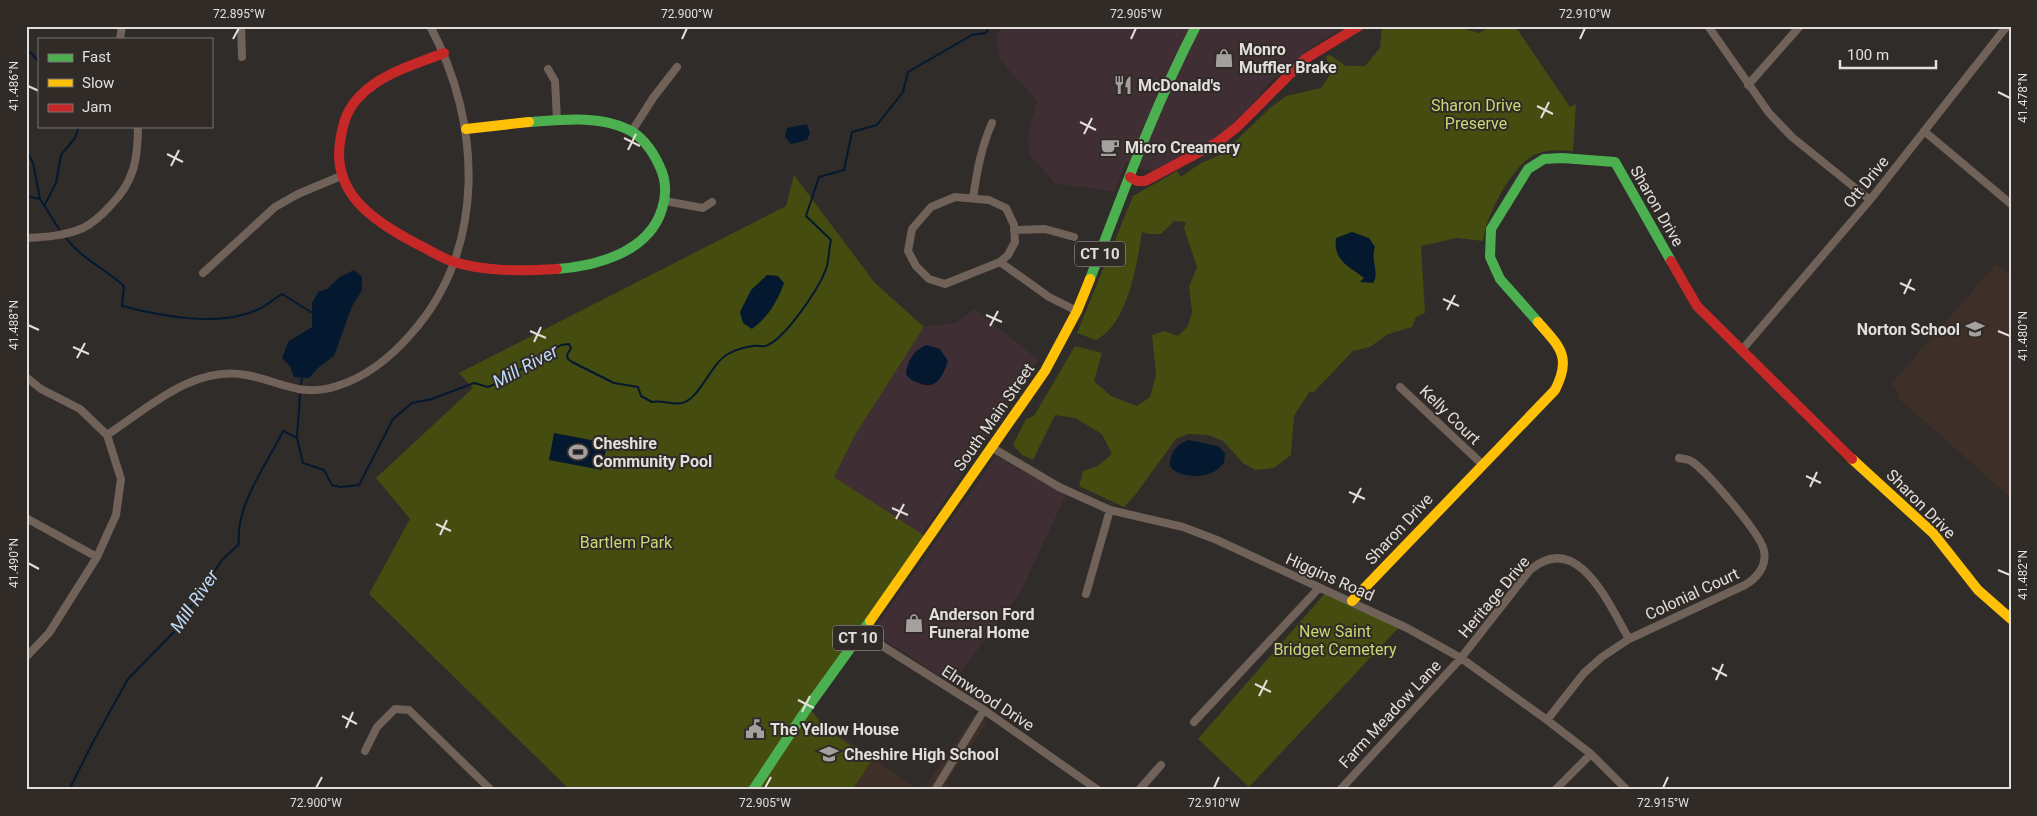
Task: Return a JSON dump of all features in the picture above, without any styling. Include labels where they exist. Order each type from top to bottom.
[{"type":"main road","name":"South Main Street","points":[[753,790],[808,707],[1044,371],[1077,311],[1154,116],[1196,26]]},
{"type":"main road","points":[[1130,177],[1139,174],[1151,177],[1187,160],[1218,142],[1237,127],[1305,59],[1358,26]]},
{"type":"main road","points":[[444,53],[378,81],[358,98],[344,118],[338,149],[342,176],[353,197],[371,217],[404,237],[454,262],[486,268],[528,272],[564,269],[605,259],[634,247],[647,237],[657,224],[665,200],[665,181],[657,158],[646,142],[632,131],[612,123],[557,120],[466,129]]},
{"type":"main road","name":"Sharon Drive","points":[[1352,601],[1555,390],[1563,374],[1563,355],[1554,339],[1500,279],[1490,257],[1491,229],[1528,169],[1544,160],[1562,158],[1615,162],[1697,306],[1856,462],[1933,533],[1978,590],[2011,618]]},
{"type":"street","points":[[241,26],[242,56]]},
{"type":"street","points":[[108,435],[170,393],[204,376],[224,373],[244,374],[286,387],[314,390],[336,387],[376,367],[417,327],[440,294],[454,262],[464,228],[469,191],[466,129],[459,96],[444,53],[430,26]]},
{"type":"street","points":[[1708,26],[1769,113],[1792,137],[1870,200]]},
{"type":"street","points":[[1748,85],[1800,26]]},
{"type":"street","name":"Ott Drive","points":[[1741,351],[1870,200],[2007,26]]},
{"type":"street","points":[[632,131],[653,98],[677,66]]},
{"type":"street","points":[[548,69],[555,81],[557,120]]},
{"type":"street","points":[[974,198],[978,164],[984,140],[992,123]]},
{"type":"street","points":[[26,238],[56,236],[82,228],[99,217],[120,196],[132,175],[138,151],[138,128]]},
{"type":"street","points":[[1924,131],[2011,204]]},
{"type":"street","points":[[203,273],[275,207],[298,194],[342,176]]},
{"type":"street","points":[[955,197],[974,198],[989,200],[1006,208],[1014,225],[1014,242],[1008,255],[1000,262],[945,284],[929,280],[916,266],[908,250],[912,230],[931,208],[955,197]]},
{"type":"street","points":[[665,200],[702,208],[712,202]]},
{"type":"street","points":[[1014,230],[1045,229],[1074,236]]},
{"type":"street","points":[[1000,262],[1049,297],[1077,311]]},
{"type":"street","points":[[26,377],[41,389],[80,409],[108,435],[121,479],[116,514],[97,557],[49,632],[26,657]]},
{"type":"street","name":"Kelly Court","points":[[1400,387],[1482,464]]},
{"type":"street","name":"Higgins Road","points":[[991,446],[1059,487],[1110,510],[1183,527],[1217,540],[1407,628],[1461,658],[1547,720],[1591,754],[1627,790]]},
{"type":"street","name":"Colonial Court","points":[[1547,720],[1584,673],[1602,656],[1629,639],[1745,586],[1757,578],[1764,565],[1764,551],[1759,538],[1729,500],[1690,461],[1680,458]]},
{"type":"street","points":[[1086,594],[1110,510]]},
{"type":"street","points":[[26,518],[97,557]]},
{"type":"street","name":"Heritage Drive","points":[[1461,658],[1530,570],[1541,561],[1558,557],[1573,561],[1584,570],[1602,592],[1629,639]]},
{"type":"street","points":[[1194,722],[1319,588]]},
{"type":"street","name":"Elmwood Drive","points":[[862,632],[868,638],[984,710],[1098,790]]},
{"type":"street","name":"Farm Meadow Lane","points":[[1340,790],[1461,658]]},
{"type":"street","points":[[365,751],[377,727],[395,709],[408,710],[491,790]]},
{"type":"street","points":[[935,790],[984,710]]},
{"type":"street","points":[[1555,790],[1591,754]]},
{"type":"street","points":[[1139,790],[1161,765]]},
{"type":"shaded area","points":[[1006,26],[1346,26],[1321,41],[1296,60],[1270,82],[1245,112],[1220,135],[1196,151],[1152,171],[1126,162],[1115,192],[1055,183],[1029,155],[1028,135],[1037,101],[1000,60],[996,33]]},
{"type":"shaded area","name":"Norton School","points":[[1996,264],[2011,275],[2011,498],[1896,396],[1899,393],[1891,384]]},
{"type":"shaded area","points":[[974,309],[1039,360],[921,535],[834,478],[855,435],[924,327],[956,323]]},
{"type":"shaded area","points":[[996,456],[1066,495],[1020,593],[952,684],[872,632]]},
{"type":"shaded area","name":"Cheshire High School","points":[[975,714],[987,722],[946,783],[955,790],[923,790]]},
{"type":"shaded area","name":"Cheshire High School","points":[[816,718],[919,790],[766,790]]},
{"type":"green space","name":"Sharon Drive Preserve","points":[[1383,26],[1464,26],[1468,30],[1479,33],[1491,26],[1515,26],[1570,107],[1576,104],[1573,151],[1548,151],[1534,155],[1525,161],[1509,181],[1494,206],[1483,241],[1457,238],[1421,246],[1425,313],[1416,317],[1412,327],[1388,334],[1370,347],[1353,351],[1313,393],[1310,391],[1294,416],[1291,455],[1274,468],[1256,470],[1244,464],[1223,441],[1208,435],[1188,434],[1176,439],[1124,507],[1079,486],[1083,471],[1098,466],[1112,454],[1102,434],[1075,418],[1055,415],[1033,460],[1022,455],[1013,445],[1026,419],[1034,416],[1075,346],[1102,353],[1094,381],[1111,396],[1137,406],[1150,397],[1156,375],[1152,335],[1164,331],[1178,336],[1188,326],[1192,312],[1189,287],[1197,267],[1184,228],[1186,222],[1174,221],[1161,234],[1142,232],[1129,292],[1116,321],[1107,332],[1096,340],[1077,333],[1133,196],[1177,171],[1181,177],[1201,163],[1222,154],[1270,108],[1286,96],[1321,88],[1330,75],[1326,56],[1330,55],[1346,66],[1365,66],[1380,48]]},
{"type":"green space","name":"Bartlem Park","points":[[794,175],[875,283],[924,327],[855,435],[834,477],[928,538],[808,706],[825,728],[872,760],[852,790],[570,790],[369,594],[410,519],[376,478],[473,388],[459,373],[786,206]]},
{"type":"green space","name":"New Saint Bridget Cemetery","points":[[1327,591],[1403,623],[1249,787],[1198,739]]},
{"type":"water","points":[[807,124],[810,133],[807,140],[791,144],[785,137],[787,128]]},
{"type":"water","points":[[1352,232],[1369,238],[1375,247],[1376,275],[1373,283],[1360,282],[1364,278],[1343,262],[1337,252],[1336,238]]},
{"type":"water","points":[[354,270],[362,277],[362,290],[352,306],[334,356],[319,367],[309,378],[294,377],[290,366],[282,358],[288,342],[312,327],[312,303],[318,292],[327,289],[340,277]]},
{"type":"water","points":[[767,275],[778,276],[784,283],[772,308],[752,329],[743,323],[740,312],[751,290]]},
{"type":"water","points":[[927,345],[940,349],[948,361],[938,381],[930,385],[910,379],[906,374],[912,356],[918,349]]},
{"type":"water","name":"Cheshire Community Pool","points":[[554,433],[607,443],[602,470],[549,460]]},
{"type":"water","points":[[1188,440],[1218,446],[1225,453],[1224,463],[1217,470],[1201,476],[1189,476],[1173,470],[1170,466],[1172,454],[1177,447]]},
{"type":"waterway","name":"Mill River","points":[[69,790],[128,679],[174,632],[222,560],[239,544],[239,529],[247,500],[283,431],[297,438],[303,463],[324,470],[332,485],[340,487],[359,485],[393,419],[412,403],[432,399],[474,383],[488,387],[500,382],[561,345],[569,344],[571,348],[567,355],[568,359],[572,362],[614,383],[638,387],[641,396],[652,402],[682,403],[688,400],[700,388],[716,365],[728,354],[753,346],[766,346],[776,340],[802,310],[818,286],[827,266],[831,240],[806,216],[819,177],[844,170],[852,132],[877,125],[903,92],[908,72],[972,35],[986,33],[990,26]]},
{"type":"waterway","points":[[30,52],[38,61]]},
{"type":"waterway","points":[[44,206],[56,183],[61,155],[75,138],[78,128]]},
{"type":"waterway","points":[[26,149],[33,163],[40,199],[59,229]]},
{"type":"waterway","points":[[26,196],[40,199]]},
{"type":"waterway","points":[[66,238],[86,258],[124,286],[122,306],[172,316],[209,319],[227,318],[244,315],[259,309],[282,294],[311,312]]},
{"type":"waterway","points":[[301,384],[302,378]]},
{"type":"waterway","points":[[297,437],[300,395]]},
{"type":"traffic: fast","points":[[1090,279],[1153,119],[1196,26]]},
{"type":"traffic: fast","points":[[529,122],[591,120],[627,129],[637,135],[650,149],[659,165],[664,181],[665,192],[662,209],[655,224],[646,236],[634,246],[604,260],[557,269]]},
{"type":"traffic: fast","points":[[1538,322],[1500,279],[1490,257],[1491,229],[1528,169],[1544,159],[1562,158],[1615,162],[1671,261]]},
{"type":"traffic: fast","points":[[753,790],[808,707],[870,621]]},
{"type":"traffic: slow","points":[[466,129],[529,122]]},
{"type":"traffic: slow","points":[[870,621],[1045,371],[1077,311],[1090,279]]},
{"type":"traffic: slow","points":[[1352,601],[1555,390],[1563,369],[1563,361],[1558,346],[1538,322]]},
{"type":"traffic: slow","points":[[1852,459],[1933,533],[1978,590],[2011,619]]},
{"type":"traffic: jam","points":[[1130,177],[1137,181],[1145,181],[1218,142],[1237,127],[1305,59],[1359,26]]},
{"type":"traffic: jam","points":[[444,53],[411,65],[378,81],[352,105],[347,114],[341,136],[339,156],[342,173],[348,189],[370,214],[385,225],[447,259],[464,265],[490,269],[557,269]]},
{"type":"traffic: jam","points":[[1671,261],[1697,306],[1852,459]]},
{"type":"place","name":"Monro Muffler Brake","points":[[1224,58]]},
{"type":"place","name":"McDonald's","points":[[1123,85]]},
{"type":"place","name":"Micro Creamery","points":[[1110,147]]},
{"type":"place","name":"Norton School","points":[[1975,329]]},
{"type":"place","name":"Cheshire Community Pool","points":[[578,452]]},
{"type":"place","name":"Anderson Ford Funeral Home","points":[[914,623]]},
{"type":"place","name":"The Yellow House","points":[[755,729]]},
{"type":"place","name":"Cheshire High School","points":[[829,754]]}]
